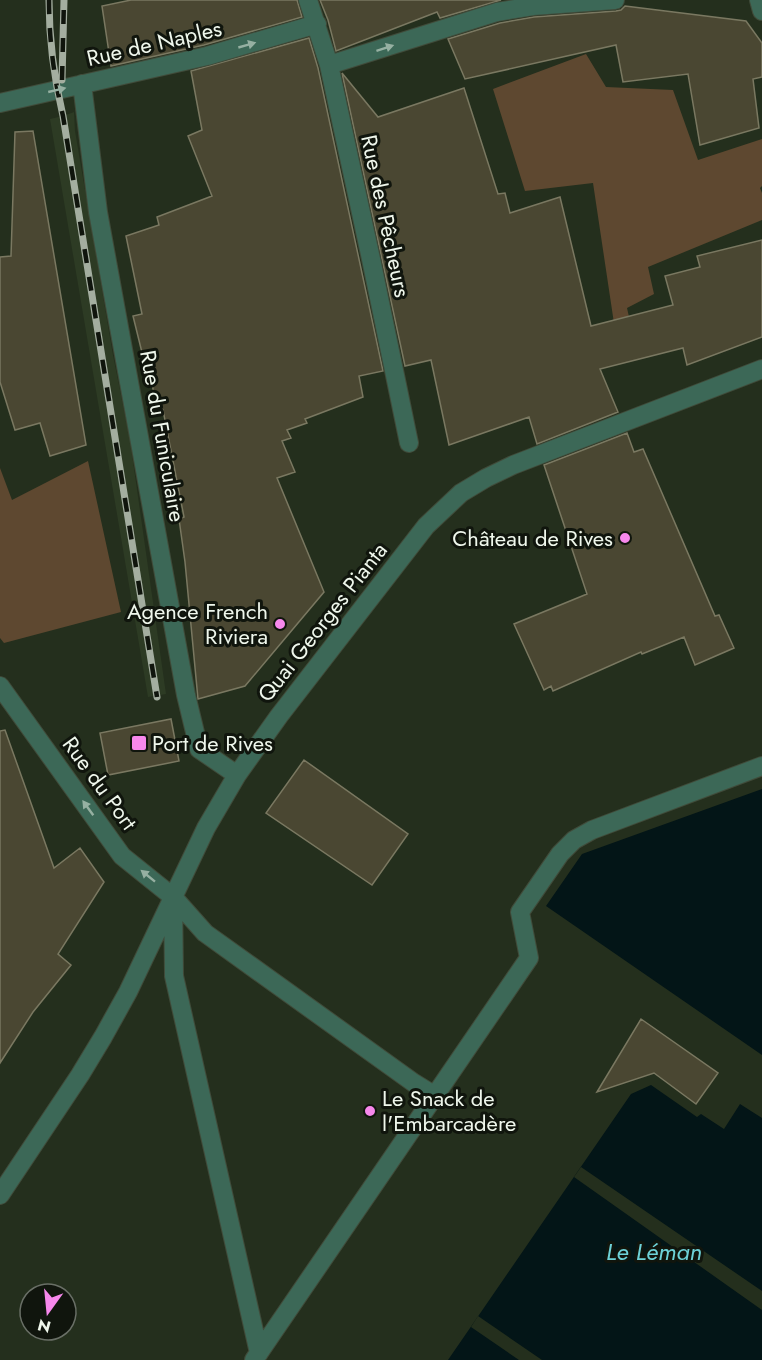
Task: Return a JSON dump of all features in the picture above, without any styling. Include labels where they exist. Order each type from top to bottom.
[{"type":"street","name":"Rue des Pêcheurs","points":[[308,0],[329,66],[409,443]]},
{"type":"street","points":[[329,66],[497,12],[533,6],[615,0]]},
{"type":"street","points":[[759,0],[762,11]]},
{"type":"street","name":"Rue de Naples","points":[[0,103],[207,56],[317,24]]},
{"type":"street","name":"Rue du Funiculaire","points":[[82,84],[98,212],[186,695],[199,749],[237,775]]},
{"type":"street","name":"Quai Georges Pianta","points":[[0,1195],[103,1037],[128,992],[206,828],[237,775],[279,716],[426,526],[461,494],[513,465],[762,369]]},
{"type":"street","name":"Rue du Port","points":[[0,686],[122,856],[173,897],[205,933],[435,1096]]},
{"type":"street","points":[[257,1357],[529,958],[520,912],[560,854],[574,840],[592,830],[762,766]]},
{"type":"street","points":[[173,897],[174,976],[257,1357]]},
{"type":"shaded area","points":[[586,54],[606,87],[673,90],[698,160],[762,139],[762,186],[760,188],[762,220],[648,267],[654,294],[627,308],[636,348],[618,350],[593,183],[525,191],[493,89]]},
{"type":"shaded area","points":[[74,112],[75,131],[113,355],[130,440],[166,694],[148,697],[50,119]]},
{"type":"shaded area","points":[[88,461],[121,612],[4,643],[0,638],[0,468],[12,500]]},
{"type":"water","points":[[762,789],[762,1055],[546,906],[582,854]]},
{"type":"water","name":"Le Léman","points":[[651,1085],[697,1117],[701,1114],[724,1129],[740,1104],[762,1118],[762,1360],[448,1360],[631,1094]]},
{"type":"pier","points":[[581,1167],[762,1291],[762,1310],[574,1177]]},
{"type":"pier","points":[[478,1316],[542,1360],[519,1360],[471,1327]]},
{"type":"building","points":[[131,0],[297,0],[302,17],[204,45],[111,66],[102,6]]},
{"type":"building","points":[[320,0],[501,0],[440,18],[437,12],[336,51]]},
{"type":"building","points":[[625,6],[746,21],[762,43],[762,77],[753,79],[759,128],[700,145],[688,74],[623,82],[616,45],[465,79],[448,39],[500,23],[534,17],[616,11]]},
{"type":"building","points":[[309,38],[318,68],[383,371],[359,376],[363,397],[305,419],[307,423],[287,430],[291,438],[282,441],[295,472],[277,478],[324,592],[245,686],[198,699],[179,519],[184,517],[163,410],[159,412],[151,381],[149,381],[133,316],[142,314],[126,236],[159,225],[157,217],[212,196],[188,136],[202,130],[191,71]]},
{"type":"building","points":[[342,73],[378,117],[464,88],[498,194],[505,193],[510,213],[560,197],[591,326],[673,305],[665,276],[700,267],[697,256],[762,240],[762,337],[687,365],[683,348],[600,369],[618,412],[537,444],[529,417],[449,445],[431,360],[405,366]]},
{"type":"building","points":[[33,131],[86,445],[50,456],[40,423],[15,430],[0,382],[0,257],[11,256],[15,132]]},
{"type":"building","name":"Château de Rives","points":[[627,433],[634,452],[643,449],[715,616],[719,615],[734,648],[695,665],[684,637],[642,654],[641,652],[553,691],[551,686],[544,690],[514,624],[587,594],[544,465]]},
{"type":"building","name":"Port de Rives","points":[[171,719],[179,761],[108,775],[100,733]]},
{"type":"building","points":[[5,730],[54,868],[80,848],[104,882],[58,954],[71,965],[33,1012],[0,1063],[0,731]]},
{"type":"building","points":[[304,760],[408,834],[372,885],[266,813]]},
{"type":"building","points":[[641,1019],[718,1073],[696,1104],[654,1073],[597,1092]]},
{"type":"railway","points":[[49,0],[55,73],[157,697]]},
{"type":"railway","points":[[62,80],[64,0]]},
{"type":"place","name":"Château de Rives","points":[[625,538]]},
{"type":"place","name":"Agence French Riviera","points":[[280,624]]},
{"type":"place","name":"Port de Rives","points":[[139,743]]},
{"type":"place","name":"Le Snack de l'Embarcadère","points":[[370,1111]]}]
